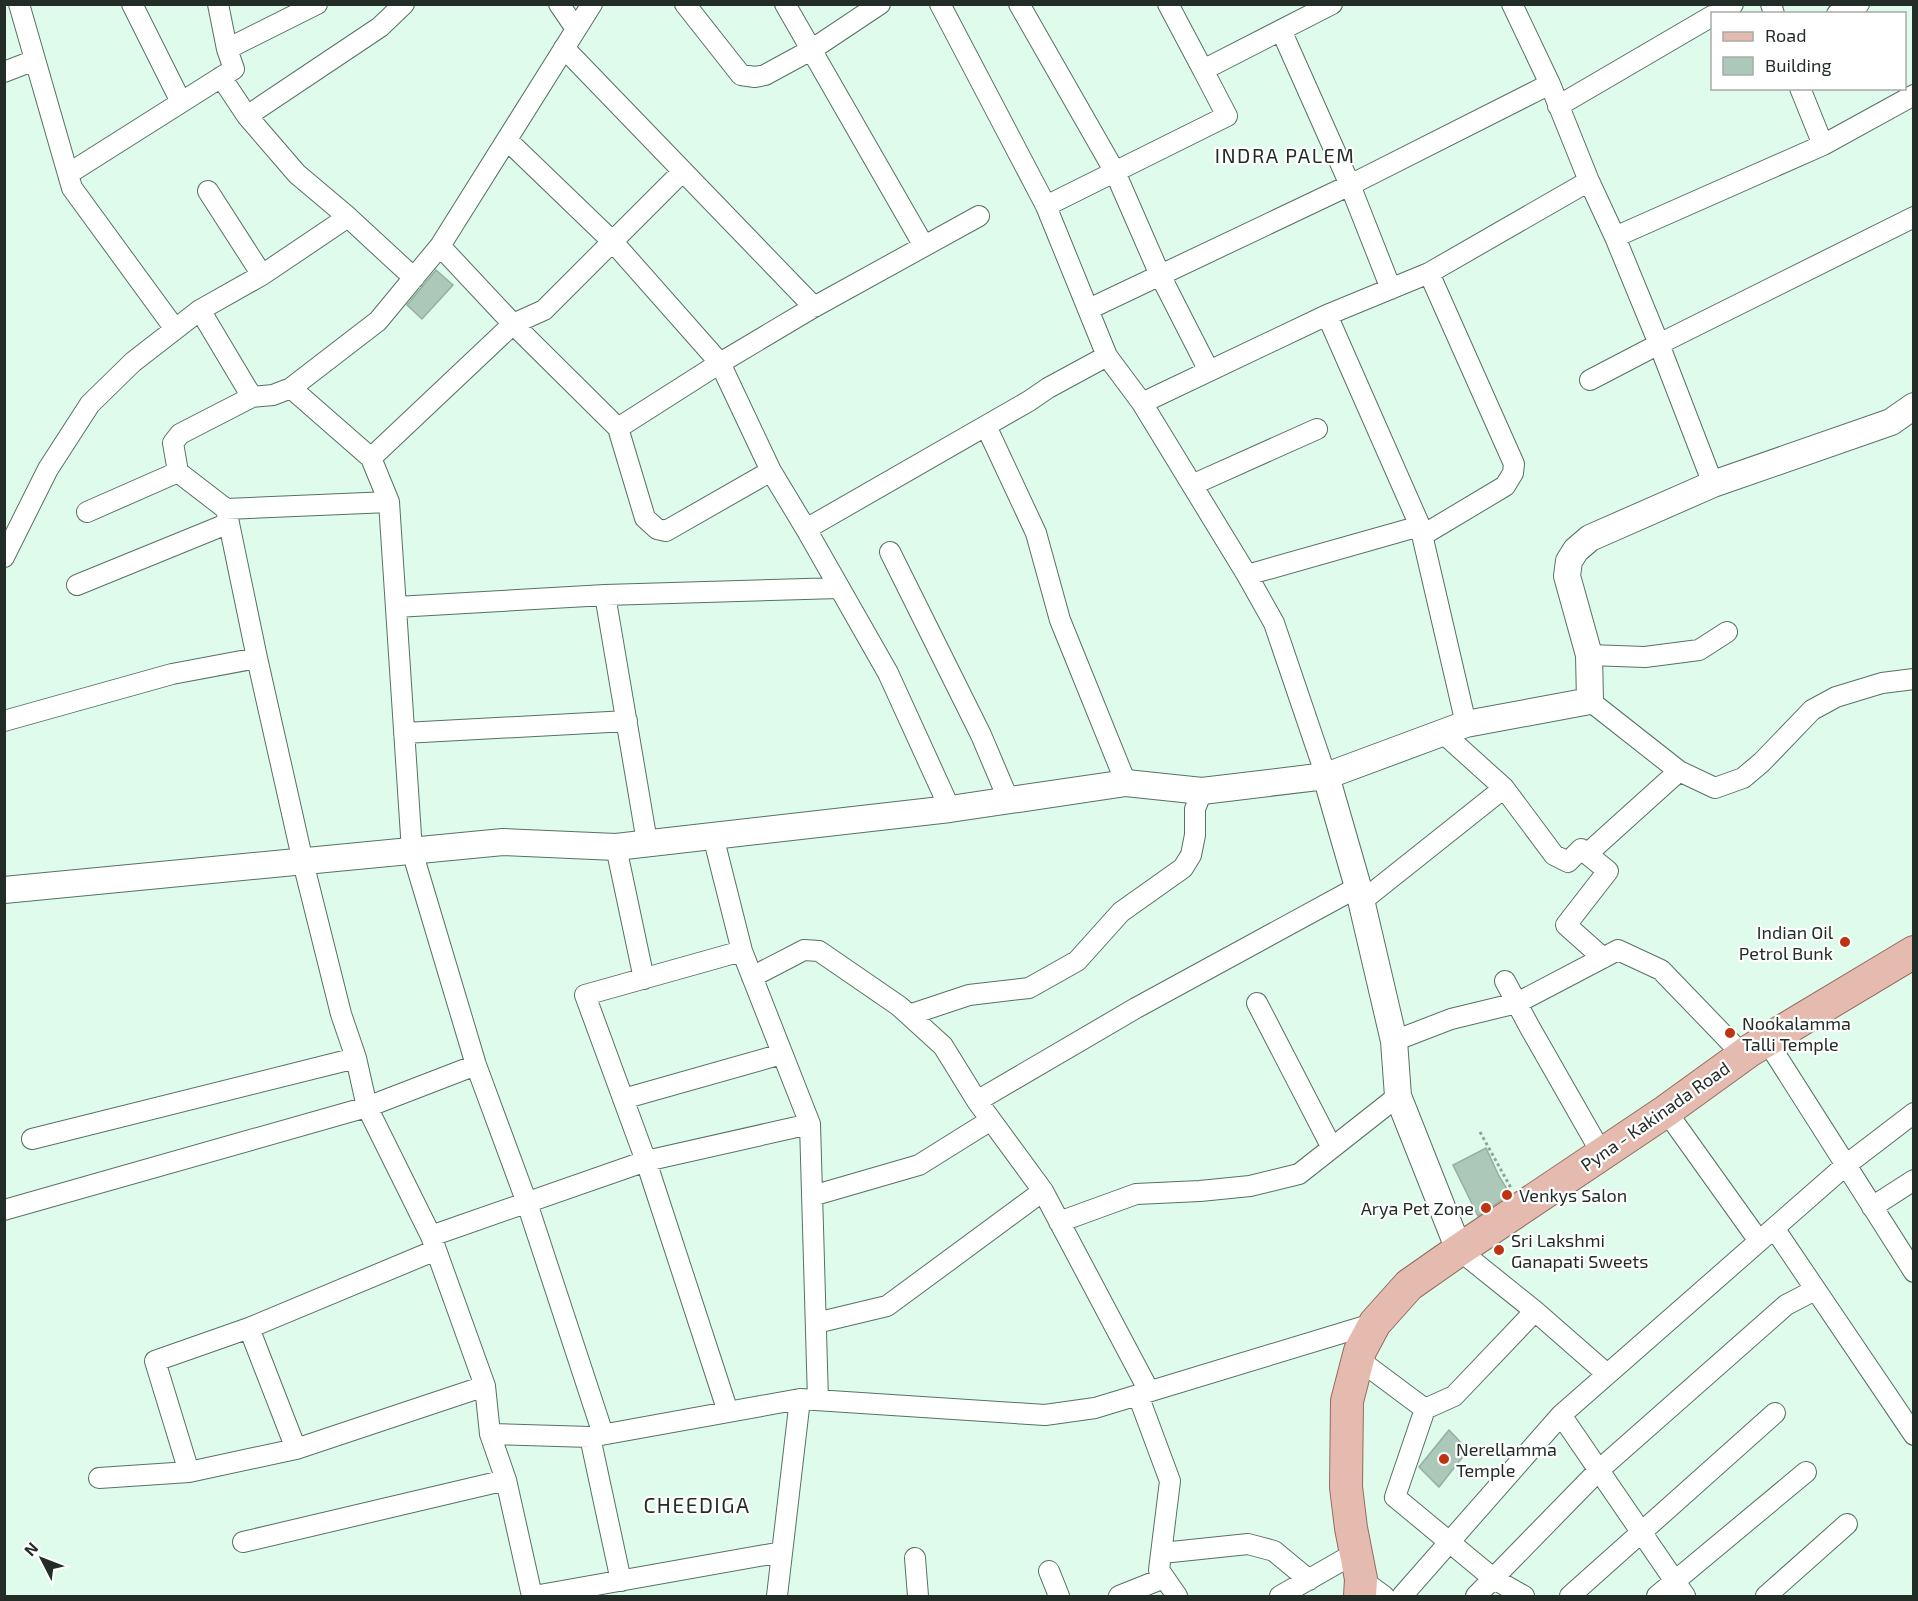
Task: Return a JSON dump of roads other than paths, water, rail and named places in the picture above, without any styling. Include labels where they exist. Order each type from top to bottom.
[{"type":"main road","name":"Pyna - Kakinada Road","points":[[1365,1581],[1350,1528],[1346,1486],[1347,1401],[1359,1351],[1375,1323],[1409,1285],[1459,1250],[1666,1111],[1755,1048],[1914,952]]},
{"type":"street","points":[[19,4],[72,188],[175,329]]},
{"type":"street","points":[[132,4],[181,102]]},
{"type":"street","points":[[68,174],[234,69],[227,50],[218,4]]},
{"type":"street","points":[[227,50],[317,4]]},
{"type":"street","points":[[247,116],[380,27],[404,4]]},
{"type":"street","points":[[559,4],[576,29]]},
{"type":"street","points":[[591,4],[440,246],[378,321],[291,388],[273,395],[252,397],[180,434],[173,443],[178,472],[228,516],[303,862],[367,1107],[434,1243],[485,1386],[490,1434],[506,1480],[533,1596],[573,1593],[621,1581],[782,1552]]},
{"type":"street","points":[[685,4],[741,75],[755,77],[765,75],[811,50],[880,4]]},
{"type":"street","points":[[785,4],[924,246]]},
{"type":"street","points":[[940,4],[1046,206],[1107,356],[1142,403],[1274,623],[1326,776],[1360,894],[1394,1041],[1398,1096],[1459,1250],[1535,1311],[1607,1374]]},
{"type":"street","points":[[1019,4],[1115,172],[1160,275],[1209,371]]},
{"type":"street","points":[[1046,206],[1227,117],[1168,4]]},
{"type":"street","points":[[1203,70],[1332,4]]},
{"type":"street","points":[[1512,4],[1551,84],[1589,181],[1659,344],[1713,484]]},
{"type":"street","points":[[1841,12],[1859,4]]},
{"type":"street","points":[[1558,106],[1711,17]]},
{"type":"street","points":[[1281,30],[1350,185],[1391,289]]},
{"type":"street","points":[[564,48],[814,307]]},
{"type":"street","points":[[4,72],[35,60]]},
{"type":"street","points":[[221,77],[247,116],[297,174],[414,278]]},
{"type":"street","points":[[1089,309],[1350,185],[1551,84]]},
{"type":"street","points":[[1801,90],[1823,146]]},
{"type":"street","points":[[1615,237],[1823,146],[1914,95]]},
{"type":"street","points":[[507,140],[614,242],[720,363],[771,471],[888,673],[950,809]]},
{"type":"street","points":[[371,458],[513,324],[544,310],[682,172]]},
{"type":"street","points":[[1142,403],[1327,315],[1429,273],[1589,181]]},
{"type":"street","points":[[208,191],[262,275]]},
{"type":"street","points":[[618,428],[814,307],[979,216]]},
{"type":"street","points":[[4,557],[48,470],[90,404],[133,362],[200,310],[262,275],[348,217]]},
{"type":"street","points":[[1590,380],[1914,217]]},
{"type":"street","points":[[440,246],[513,324],[618,428],[645,518],[657,529],[666,531],[771,471]]},
{"type":"street","points":[[1247,575],[1421,530],[1505,486],[1513,473],[1514,464],[1429,273]]},
{"type":"street","points":[[200,310],[252,397]]},
{"type":"street","points":[[1327,315],[1421,530],[1454,729],[1504,788],[1554,855],[1568,862],[1581,849],[1608,871],[1566,925],[1603,958]]},
{"type":"street","points":[[806,529],[1107,356]]},
{"type":"street","points":[[291,388],[371,458],[389,502],[412,851],[476,1065],[527,1203],[596,1436],[621,1581]]},
{"type":"street","points":[[1590,701],[1589,655],[1567,576],[1569,561],[1576,550],[1590,537],[1713,484],[1891,422],[1914,406]]},
{"type":"street","points":[[986,426],[1036,533],[1060,620],[1126,783]]},
{"type":"street","points":[[1192,485],[1317,429]]},
{"type":"street","points":[[87,512],[178,472]]},
{"type":"street","points":[[77,585],[228,516],[389,502]]},
{"type":"street","points":[[890,552],[981,735],[1008,801]]},
{"type":"street","points":[[396,607],[605,595],[839,588]]},
{"type":"street","points":[[605,595],[647,842]]},
{"type":"street","points":[[1589,655],[1645,657],[1699,650],[1727,632]]},
{"type":"street","points":[[4,721],[172,674],[257,658]]},
{"type":"street","points":[[4,890],[503,842],[616,847],[950,809],[1126,783],[1202,791],[1326,776],[1454,729],[1590,701],[1679,771],[1715,789],[1743,778],[1762,762],[1812,710],[1836,697],[1881,683],[1914,679]]},
{"type":"street","points":[[404,733],[627,721]]},
{"type":"street","points":[[1587,854],[1679,771]]},
{"type":"street","points":[[977,1101],[1137,1008],[1360,894],[1504,788]]},
{"type":"street","points":[[909,1015],[969,995],[1029,988],[1077,961],[1121,912],[1183,868],[1191,855],[1196,835],[1195,809],[1202,791]]},
{"type":"street","points":[[713,836],[742,951],[810,1124],[816,1323],[809,1400],[782,1552],[777,1596]]},
{"type":"street","points":[[616,847],[644,979]]},
{"type":"street","points":[[752,977],[804,950],[819,951],[899,1006],[943,1046],[977,1101],[1043,1191],[1143,1393],[1170,1481],[1159,1570],[1177,1596]]},
{"type":"street","points":[[1394,1041],[1451,1019],[1517,1003],[1618,950],[1661,970],[1755,1048],[1846,1165],[1912,1264]]},
{"type":"street","points":[[728,1412],[646,1161],[585,995],[742,951]]},
{"type":"street","points":[[1505,981],[1602,1154]]},
{"type":"street","points":[[1257,1002],[1332,1148]]},
{"type":"street","points":[[623,1099],[782,1054]]},
{"type":"street","points":[[32,1139],[356,1058]]},
{"type":"street","points":[[4,1210],[367,1107],[476,1065]]},
{"type":"street","points":[[1059,1222],[1136,1194],[1250,1186],[1299,1174],[1398,1096]]},
{"type":"street","points":[[1666,1111],[1766,1235],[1815,1290],[1914,1435]]},
{"type":"street","points":[[1402,1596],[1561,1414],[1846,1165],[1914,1113]]},
{"type":"street","points":[[812,1196],[919,1165],[991,1120]]},
{"type":"street","points":[[189,1472],[155,1361],[249,1329],[434,1243],[527,1203],[646,1161],[810,1124]]},
{"type":"street","points":[[1872,1207],[1914,1180]]},
{"type":"street","points":[[816,1323],[886,1306],[1043,1191]]},
{"type":"street","points":[[1476,1596],[1599,1470],[1786,1305],[1815,1290]]},
{"type":"street","points":[[1524,1596],[1494,1579],[1450,1540],[1395,1497],[1425,1409],[1454,1396],[1535,1311]]},
{"type":"street","points":[[490,1434],[596,1436],[809,1400],[1045,1415],[1095,1408],[1375,1323]]},
{"type":"street","points":[[249,1329],[296,1449]]},
{"type":"street","points":[[1358,1359],[1425,1409]]},
{"type":"street","points":[[99,1478],[189,1472],[296,1449],[485,1386]]},
{"type":"street","points":[[1570,1596],[1775,1413]]},
{"type":"street","points":[[1561,1414],[1680,1589]]},
{"type":"street","points":[[1657,1596],[1680,1589],[1806,1472]]},
{"type":"street","points":[[243,1542],[506,1480]]},
{"type":"street","points":[[1766,1596],[1847,1524]]},
{"type":"street","points":[[1162,1553],[1248,1544],[1274,1551],[1309,1580]]},
{"type":"street","points":[[915,1558],[918,1596]]},
{"type":"street","points":[[1049,1570],[1059,1596]]},
{"type":"street","points":[[1119,1596],[1164,1578]]},
{"type":"street","points":[[1280,1596],[1309,1580],[1365,1581]]},
{"type":"place","name":"Indian Oil Petrol Bunk","points":[[1845,942]]},
{"type":"place","name":"Nookalamma Talli Temple","points":[[1730,1033]]},
{"type":"place","name":"Venkys Salon","points":[[1507,1195]]},
{"type":"place","name":"Arya Pet Zone","points":[[1486,1208]]},
{"type":"place","name":"Sri Lakshmi Ganapati Sweets","points":[[1499,1250]]},
{"type":"place","name":"Nerellamma Temple","points":[[1444,1459]]},
{"type":"district","name":"INDRA PALEM","points":[[1285,155]]},
{"type":"district","name":"CHEEDIGA","points":[[697,1504]]}]
